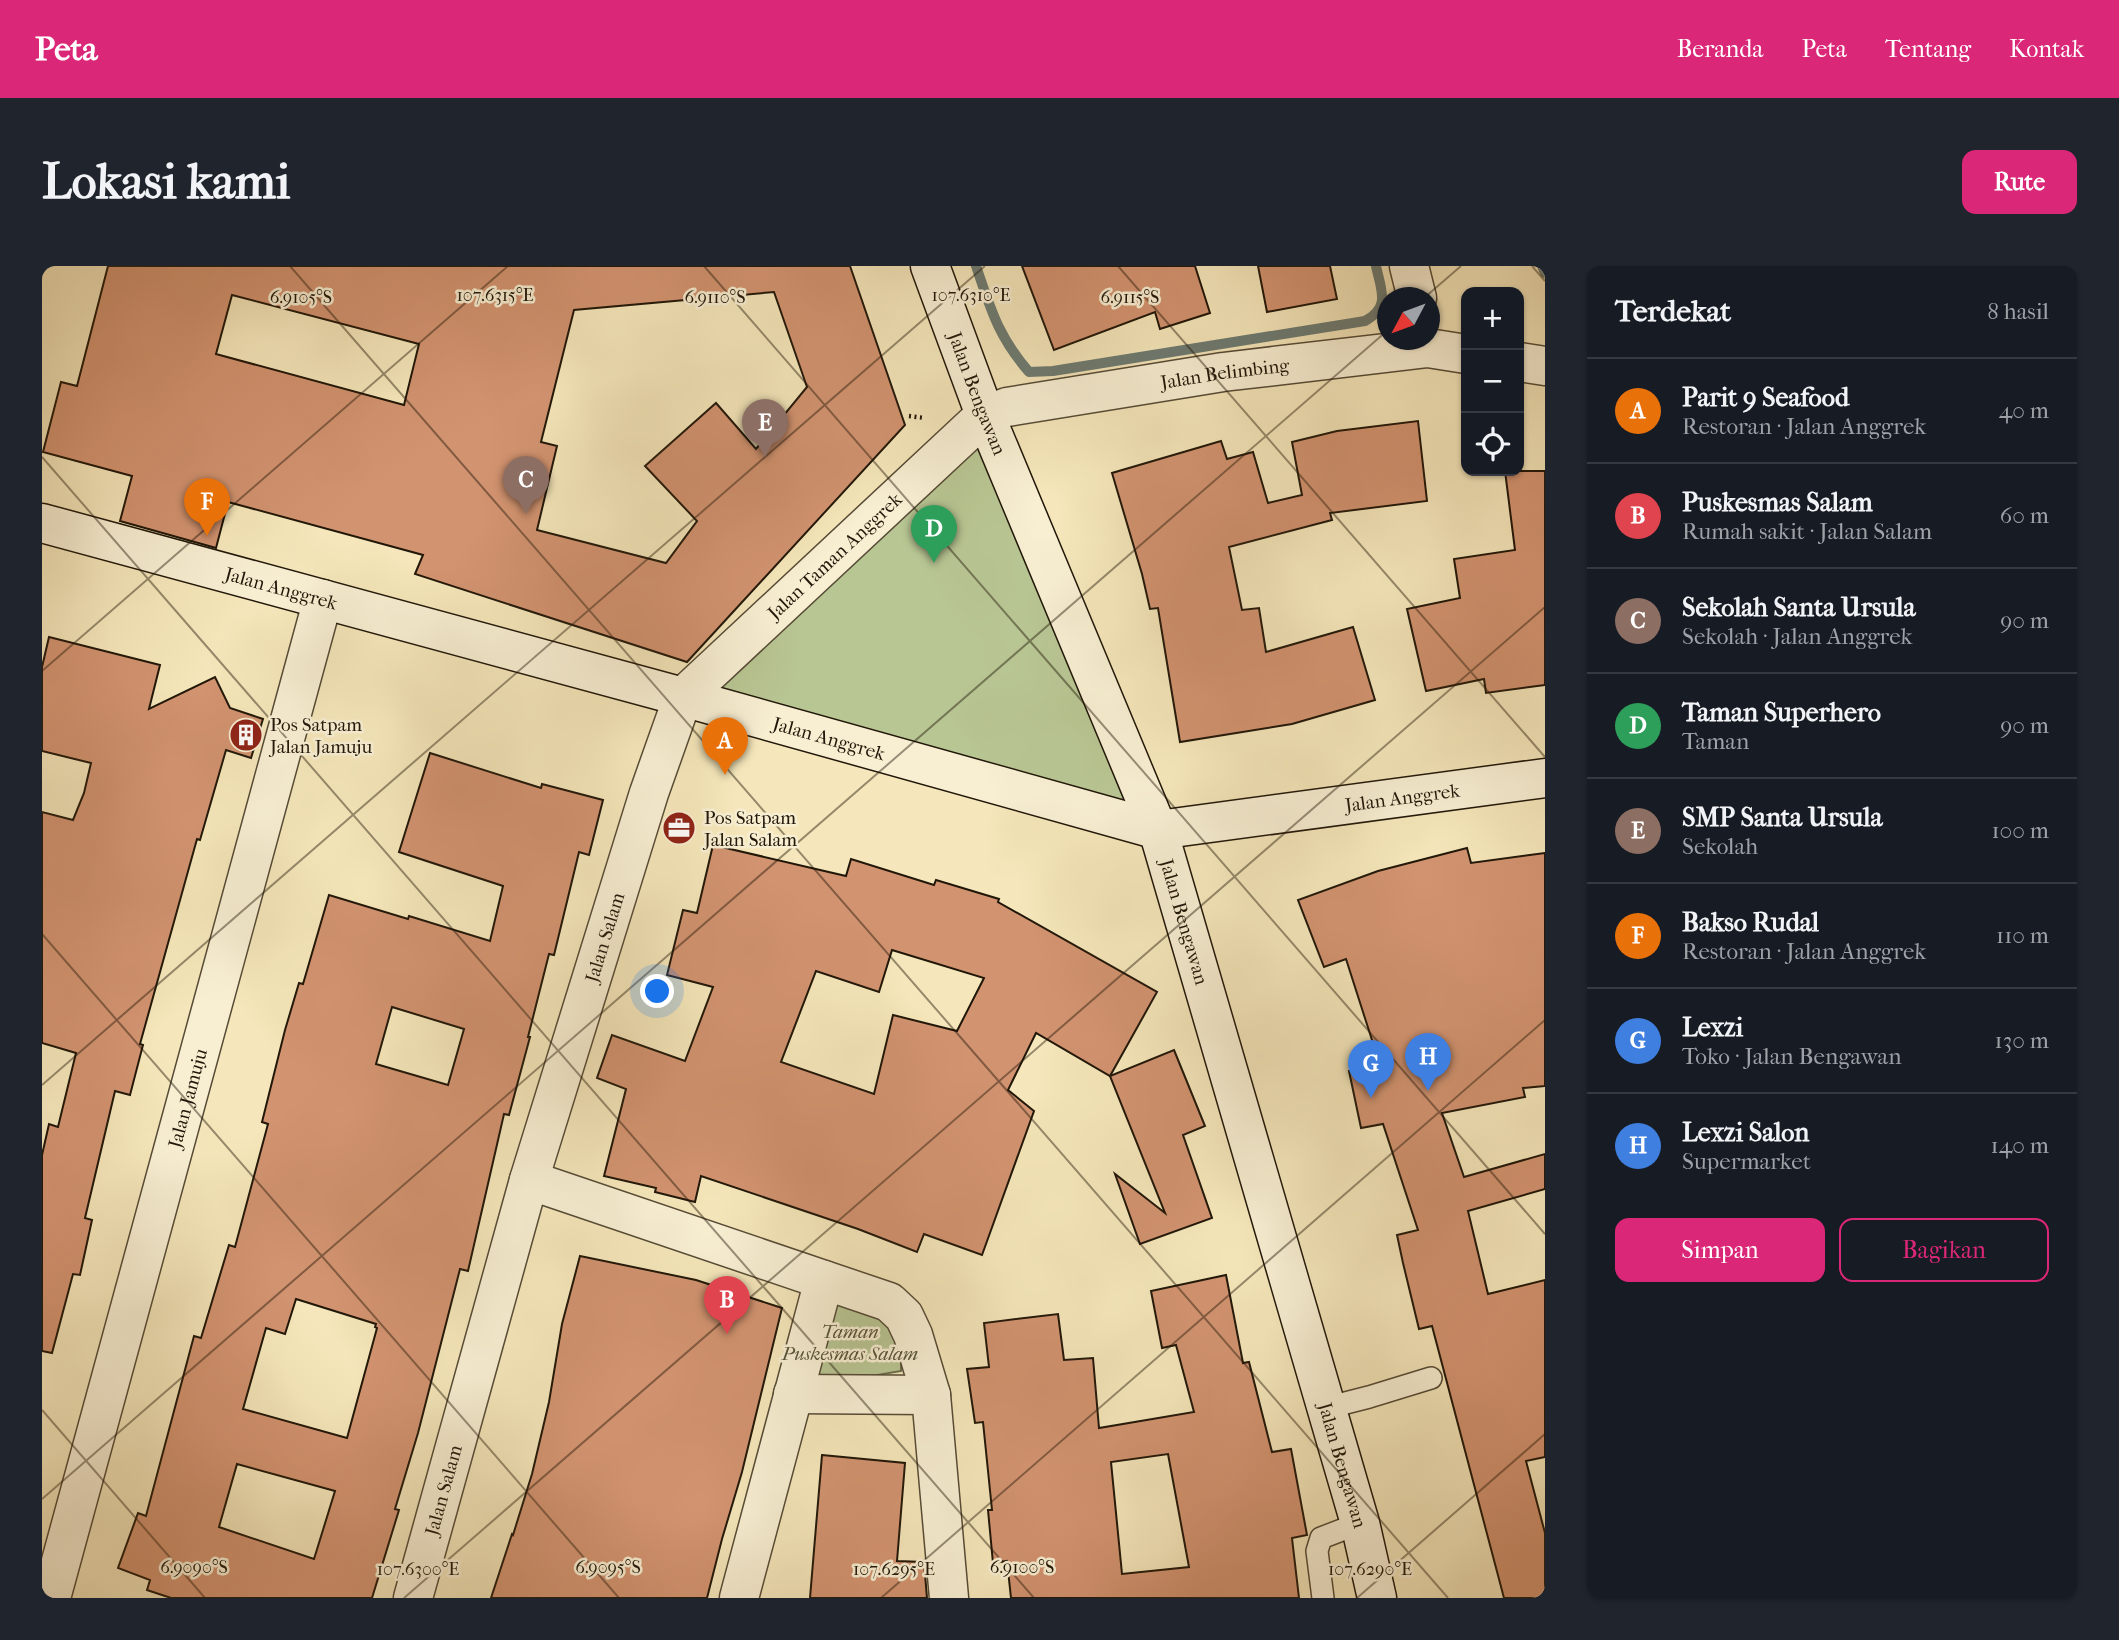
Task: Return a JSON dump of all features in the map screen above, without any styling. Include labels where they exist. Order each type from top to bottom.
[{"type":"street","name":"Jalan Bengawan","points":[[930,266],[985,415],[1158,830],[1360,1523],[1377,1598]]},
{"type":"street","points":[[1409,266],[1414,287]]},
{"type":"street","name":"Jalan Belimbing","points":[[1440,347],[1461,353]]},
{"type":"street","name":"Jalan Belimbing","points":[[985,415],[1007,408],[1223,372],[1383,350]]},
{"type":"street","points":[[1524,363],[1545,366]]},
{"type":"street","name":"Jalan Taman Anggrek","points":[[683,697],[985,415]]},
{"type":"street","name":"Jalan Anggrek","points":[[42,523],[683,697],[1158,830],[1545,778]]},
{"type":"street","name":"Jalan Jamuju","points":[[51,1598],[323,600]]},
{"type":"street","name":"Jalan Salam","points":[[413,1598],[529,1180],[649,793],[683,697]]},
{"type":"street","points":[[529,1180],[889,1303],[904,1316],[913,1335],[931,1395],[949,1598]]},
{"type":"street","points":[[739,1598],[824,1280]]},
{"type":"street","points":[[793,1394],[931,1395]]},
{"type":"lane","points":[[1326,1408],[1431,1378]]},
{"type":"lane","points":[[1322,1598],[1317,1551],[1321,1538],[1360,1523]]},
{"type":"green space","points":[[976,433],[1132,818],[704,692]]},
{"type":"green space","name":"Taman Puskesmas Salam","points":[[825,1297],[901,1316],[901,1371],[796,1389]]},
{"type":"building","points":[[108,266],[850,266],[905,425],[687,662],[415,574],[423,555],[228,502],[216,548],[120,521],[132,476],[43,452],[61,382],[77,386]],"holes":[[[774,292],[807,387],[756,449],[716,403],[645,466],[697,521],[666,563],[537,530],[557,446],[541,442],[574,310]],[[232,295],[419,344],[404,405],[216,354]]]},
{"type":"building","points":[[1022,266],[1195,266],[1210,313],[1160,329],[1155,312],[1054,350]]},
{"type":"building","points":[[1258,266],[1330,266],[1337,299],[1267,312]]},
{"type":"building","points":[[1418,421],[1427,501],[1330,513],[1332,520],[1229,547],[1242,610],[1259,608],[1266,652],[1353,627],[1375,700],[1292,724],[1180,742],[1158,608],[1150,609],[1112,473],[1221,441],[1227,459],[1253,452],[1268,503],[1302,495],[1292,442],[1337,431]]},
{"type":"building","points":[[1524,471],[1545,471],[1545,685],[1486,693],[1484,679],[1426,691],[1407,609],[1460,598],[1454,559],[1515,550],[1506,476],[1524,476]]},
{"type":"building","points":[[49,637],[160,665],[149,709],[215,677],[230,708],[263,719],[251,758],[226,750],[200,840],[197,839],[140,1044],[143,1045],[130,1095],[115,1091],[85,1218],[92,1220],[80,1275],[73,1274],[52,1353],[42,1351],[42,1155],[49,1124],[58,1127],[76,1053],[42,1043],[42,812],[73,820],[84,793],[91,763],[42,751],[42,667]]},
{"type":"building","points":[[430,753],[541,788],[542,784],[603,800],[589,855],[579,852],[554,955],[549,954],[509,1115],[504,1114],[468,1271],[460,1269],[418,1433],[395,1509],[399,1510],[372,1598],[171,1598],[147,1590],[150,1580],[118,1568],[138,1513],[146,1516],[194,1336],[201,1338],[229,1245],[235,1247],[268,1124],[262,1122],[285,1030],[299,983],[303,984],[329,895],[490,941],[503,886],[399,852]],"holes":[[[392,1007],[464,1029],[448,1085],[376,1064]],[[296,1299],[376,1324],[347,1438],[243,1409],[266,1328],[285,1334]],[[237,1464],[335,1491],[314,1559],[219,1527]]]},
{"type":"building","points":[[713,845],[846,876],[851,859],[934,885],[936,880],[999,899],[998,902],[1157,992],[1110,1076],[1036,1033],[1008,1090],[1034,1111],[982,1255],[924,1234],[917,1252],[858,1229],[701,1176],[695,1202],[655,1192],[656,1188],[604,1176],[626,1089],[597,1078],[612,1035],[685,1061],[713,987],[667,975],[683,910],[697,913]],"holes":[[[892,950],[984,978],[957,1031],[893,1015],[874,1094],[781,1062],[816,971],[879,992]]]},
{"type":"building","points":[[1467,848],[1471,863],[1545,853],[1545,1086],[1523,1088],[1525,1097],[1442,1113],[1464,1177],[1545,1154],[1545,1189],[1468,1211],[1488,1294],[1545,1280],[1545,1457],[1526,1461],[1545,1533],[1545,1598],[1504,1598],[1432,1326],[1419,1329],[1403,1263],[1397,1235],[1418,1230],[1383,1124],[1361,1128],[1349,1071],[1380,1065],[1346,959],[1324,967],[1298,900],[1378,871]]},
{"type":"building","points":[[1174,1050],[1205,1126],[1183,1135],[1212,1218],[1140,1244],[1115,1174],[1165,1213],[1110,1076]]},
{"type":"building","points":[[580,1256],[696,1280],[782,1308],[742,1472],[707,1598],[491,1598],[532,1474],[549,1402],[562,1324]]},
{"type":"building","points":[[1226,1275],[1243,1363],[1249,1362],[1272,1452],[1291,1449],[1307,1535],[1292,1538],[1299,1598],[1011,1598],[1007,1561],[993,1563],[988,1510],[992,1510],[983,1422],[975,1423],[967,1369],[989,1367],[984,1323],[1058,1314],[1064,1360],[1093,1358],[1099,1428],[1194,1412],[1176,1345],[1162,1348],[1151,1291]],"holes":[[[1168,1454],[1189,1567],[1122,1574],[1111,1462]]]},
{"type":"building","points":[[822,1455],[905,1463],[897,1561],[924,1562],[927,1598],[810,1598]]},
{"type":"waterway","points":[[976,266],[1003,334],[1029,372],[1053,371],[1365,321],[1373,316],[1381,304],[1382,290],[1376,266]]},
{"type":"waterway","points":[[1542,266],[1545,273]]},
{"type":"place","name":"SMP Santa Ursula","points":[[765,457]]},
{"type":"place","name":"Sekolah Santa Ursula","points":[[526,514]]},
{"type":"place","name":"Bakso Rudal","points":[[207,536]]},
{"type":"place","name":"Taman Superhero","points":[[934,563]]},
{"type":"place","name":"Pos Satpam Jalan Jamuju","points":[[246,735]]},
{"type":"place","name":"Parit 9 Seafood","points":[[725,775]]},
{"type":"place","name":"Pos Satpam Jalan Salam","points":[[679,828]]},
{"type":"place","name":"Lexzi Salon","points":[[1428,1091]]},
{"type":"place","name":"Lexzi","points":[[1371,1098]]},
{"type":"place","name":"Puskesmas Salam","points":[[727,1334]]}]
